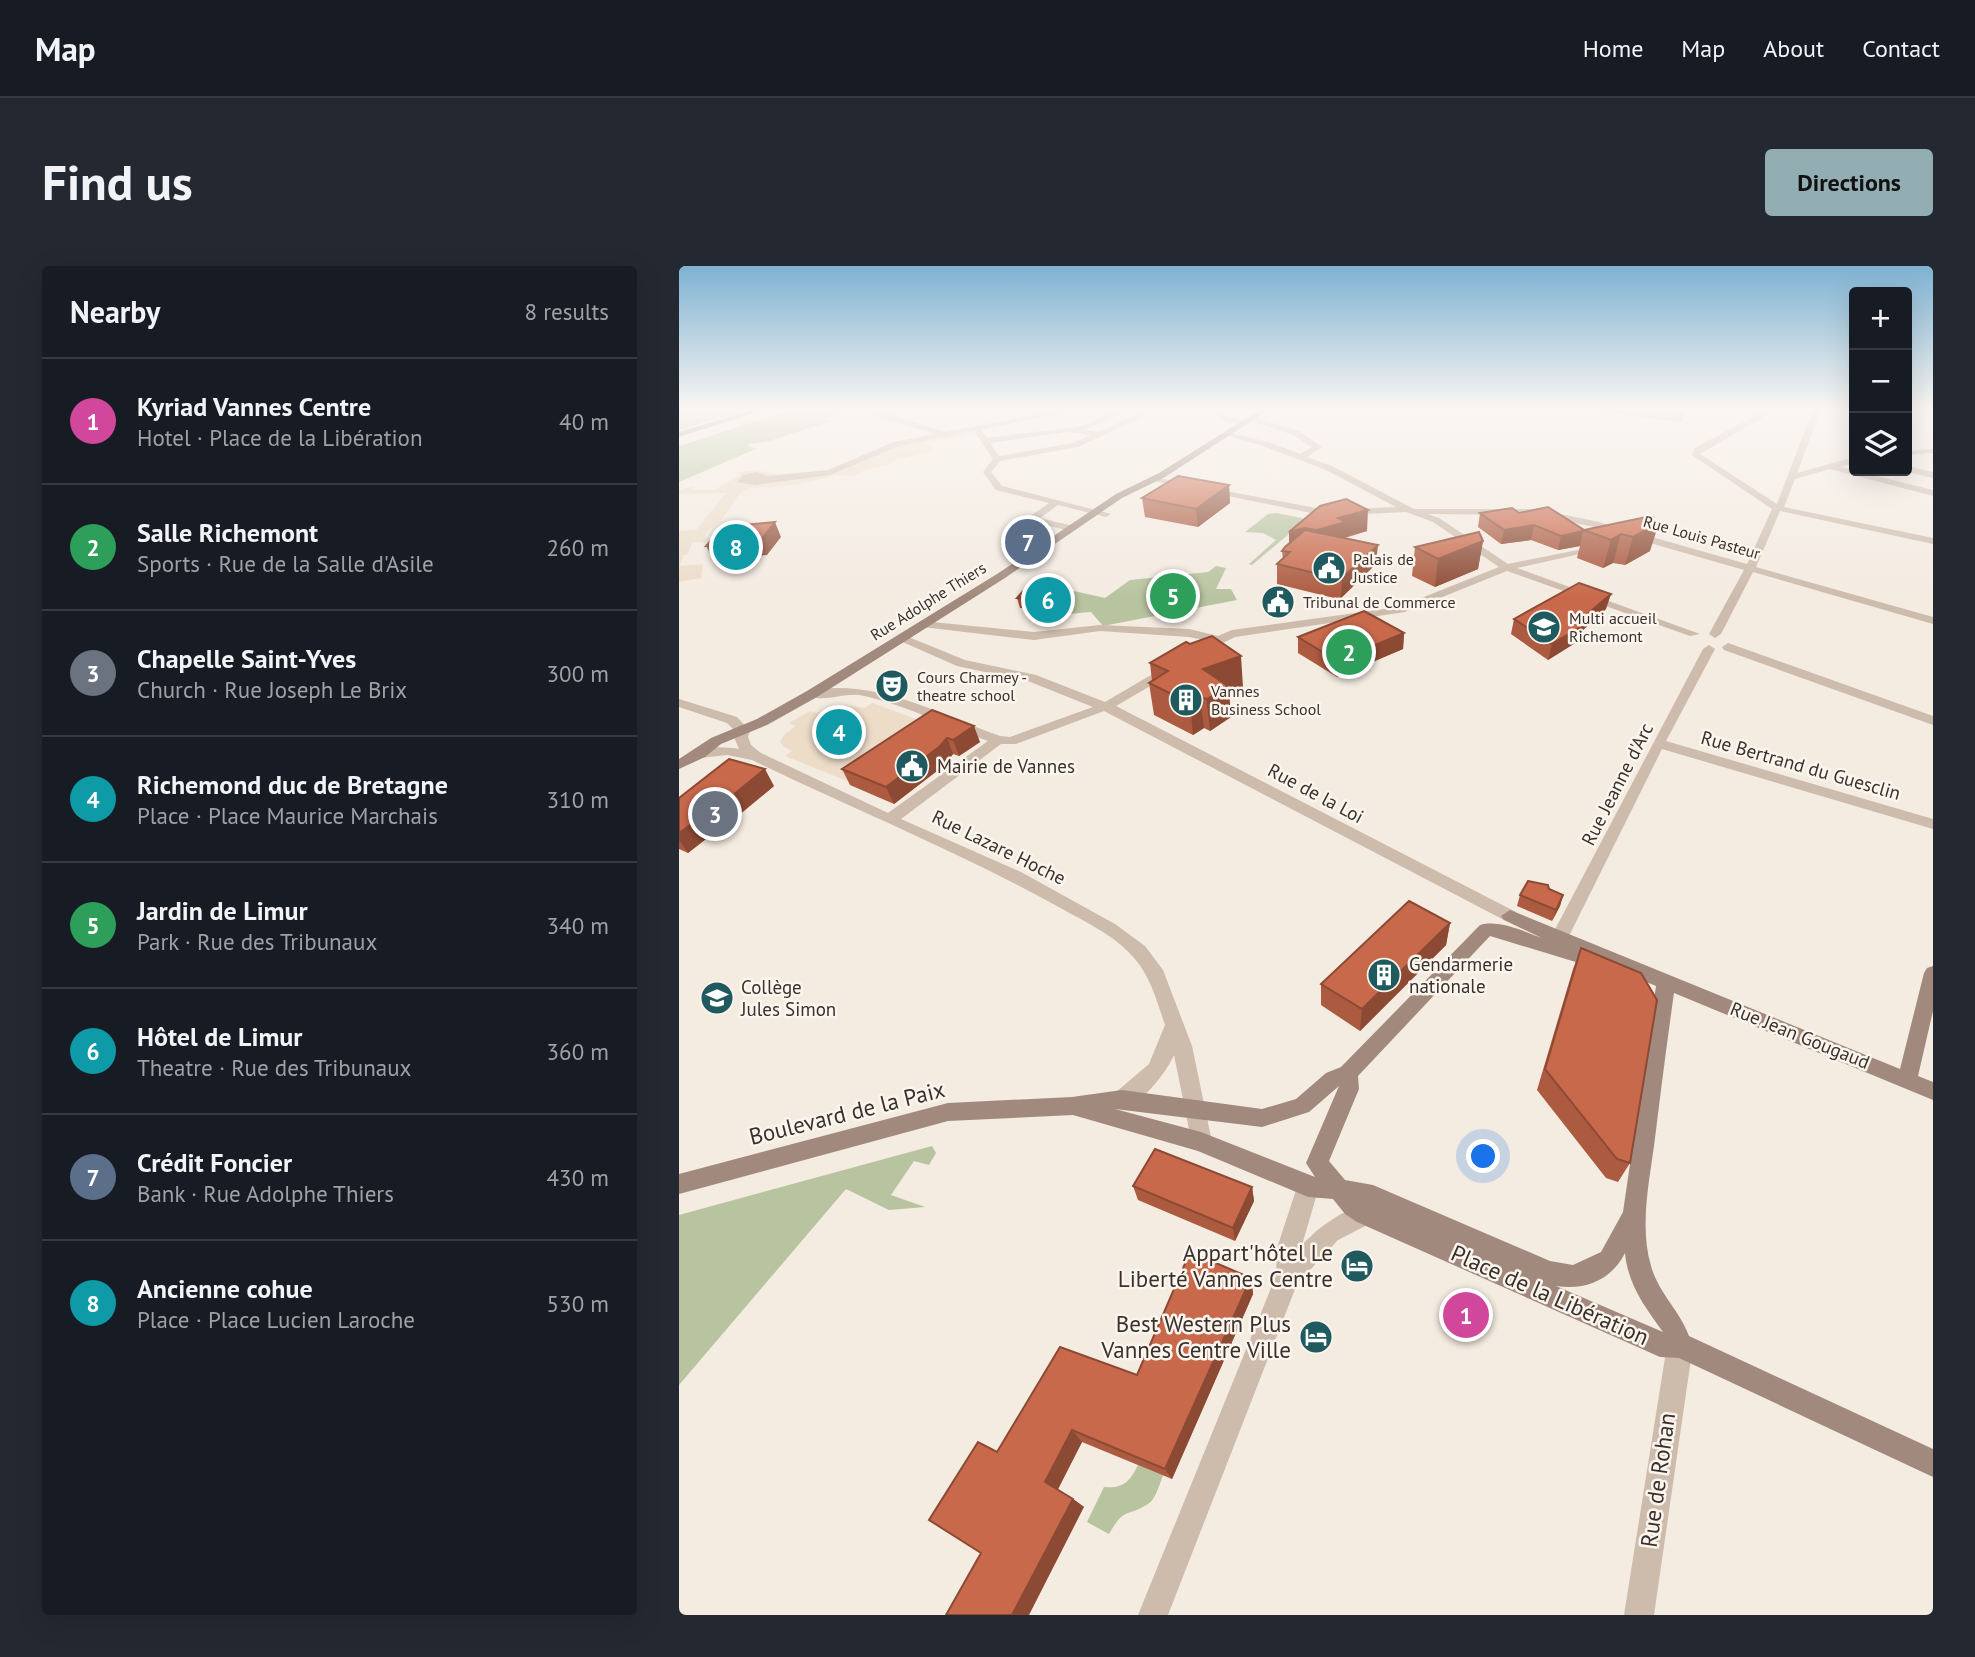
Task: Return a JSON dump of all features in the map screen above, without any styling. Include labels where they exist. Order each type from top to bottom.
[{"type":"main road","name":"Rue Adolphe Thiers","points":[[1059,538],[1077,533],[1136,486],[1166,472]]},
{"type":"main road","name":"Rue Adolphe Thiers","points":[[743,731],[812,694],[1059,538],[1070,528],[1100,513]]},
{"type":"main road","points":[[679,765],[700,754],[716,741],[743,731]]},
{"type":"main road","points":[[1510,916],[1666,981]]},
{"type":"main road","name":"Boulevard de la Paix","points":[[679,1184],[948,1112],[1072,1106],[1122,1099],[1246,1117],[1275,1115],[1302,1106],[1333,1079],[1347,1073],[1486,929],[1508,933],[1579,956],[1603,957]]},
{"type":"main road","points":[[1907,1079],[1933,973]]},
{"type":"main road","name":"Rue Jean Gougaud","points":[[1666,981],[1933,1091]]},
{"type":"main road","name":"Place de la Libération","points":[[1317,1163],[1337,1188],[1365,1214],[1660,1344],[1679,1345],[1672,1323],[1651,1298],[1643,1279],[1638,1263],[1634,1214],[1666,981]]},
{"type":"main road","points":[[1337,1188],[1308,1187],[1349,1088],[1347,1073]]},
{"type":"main road","name":"Boulevard de la Paix","points":[[1072,1106],[1201,1142],[1308,1187]]},
{"type":"main road","name":"Place de la Libération","points":[[1337,1188],[1373,1196],[1560,1277],[1583,1275],[1609,1260],[1634,1214]]},
{"type":"main road","points":[[1679,1345],[1933,1463]]},
{"type":"street","points":[[738,489],[747,483],[740,480],[753,475],[763,476],[763,479],[830,472]]},
{"type":"street","points":[[988,472],[999,488],[1100,513]]},
{"type":"street","points":[[1337,472],[1412,511],[1436,520],[1507,568],[1694,634],[1715,634],[1725,638],[1728,647]]},
{"type":"street","points":[[1720,472],[1777,508],[1933,541]]},
{"type":"street","points":[[1715,634],[1750,568],[1777,508],[1781,505],[1792,472]]},
{"type":"street","points":[[1792,477],[1815,472]]},
{"type":"street","points":[[1850,472],[1933,493]]},
{"type":"street","name":"Rue Louis Pasteur","points":[[1153,480],[1325,513],[1543,513],[1647,537],[1933,621]]},
{"type":"street","points":[[1756,493],[1785,495]]},
{"type":"street","points":[[1055,503],[1032,519],[1070,528]]},
{"type":"street","name":"Rue Louis Pasteur","points":[[1436,520],[1457,512]]},
{"type":"street","points":[[812,694],[856,691],[935,715],[998,740],[1024,738],[1103,708],[1232,634],[1401,610],[1507,568],[1585,548],[1647,537]]},
{"type":"street","points":[[922,624],[964,631],[1034,636],[1101,628],[1189,633],[1218,640]]},
{"type":"street","points":[[1694,634],[1691,638],[1693,643],[1709,649],[1728,647],[1933,721]]},
{"type":"street","name":"Rue de la Loi","points":[[902,638],[961,663],[1032,677],[1118,712],[1510,916]]},
{"type":"street","name":"Rue Jeanne d'Arc","points":[[1560,937],[1658,743],[1709,649]]},
{"type":"street","points":[[679,704],[732,720],[743,731],[741,737],[745,747],[756,756]]},
{"type":"street","points":[[890,819],[998,740]]},
{"type":"street","name":"Rue Bertrand du Guesclin","points":[[1658,743],[1933,824]]},
{"type":"street","name":"Rue Lazare Hoche","points":[[700,754],[727,751],[756,756],[1015,876],[1109,928],[1125,940],[1139,951],[1154,970],[1173,1028],[1182,1046],[1201,1142]]},
{"type":"street","points":[[1122,1099],[1149,1079],[1165,1059],[1173,1028]]},
{"type":"street","points":[[1153,1615],[1287,1276],[1289,1248],[1308,1187]]},
{"type":"street","points":[[1287,1276],[1330,1232],[1365,1214]]},
{"type":"street","name":"Rue de Rohan","points":[[1639,1615],[1679,1345]]},
{"type":"green space","points":[[679,472],[702,472],[679,482]]},
{"type":"green space","points":[[1268,514],[1302,518],[1309,523],[1301,524],[1252,565],[1249,564],[1276,540],[1263,533],[1245,532]]},
{"type":"green space","points":[[1216,566],[1226,568],[1216,589],[1231,589],[1237,600],[1103,626],[1091,612],[1068,614],[1065,609],[1074,591],[1105,598],[1130,580],[1208,572]]},
{"type":"green space","points":[[932,1146],[936,1153],[929,1165],[914,1161],[891,1195],[925,1207],[889,1210],[846,1189],[679,1385],[679,1215]]},
{"type":"green space","points":[[1138,1465],[1163,1475],[1151,1502],[1123,1516],[1109,1534],[1087,1522],[1104,1487],[1117,1487],[1125,1483]]},
{"type":"shaded area","points":[[739,472],[765,472],[786,477],[820,472],[861,472],[855,476],[839,475],[795,485],[750,488],[740,493],[722,519],[707,531],[704,538],[710,538],[707,543],[693,542],[687,555],[684,555],[679,566],[679,531],[696,530],[726,493],[679,494],[679,491],[691,487],[694,487],[692,490],[714,490],[740,475]]},
{"type":"shaded area","points":[[703,564],[701,578],[679,582],[679,566]]},
{"type":"shaded area","points":[[872,703],[932,725],[847,781],[785,756],[792,751],[780,742],[785,734],[796,726],[789,723],[810,711],[817,713],[845,705],[865,708]]},
{"type":"building","points":[[1178,476],[1229,485],[1196,509],[1142,498]]},
{"type":"building","points":[[1346,499],[1368,510],[1338,518],[1346,522],[1317,530],[1304,528],[1289,532],[1320,506]]},
{"type":"building","points":[[1548,507],[1584,530],[1561,536],[1534,525],[1504,530],[1480,513],[1512,508],[1519,513]]},
{"type":"building","points":[[1653,517],[1647,520],[1659,523],[1633,537],[1621,534],[1611,540],[1584,530]]},
{"type":"building","points":[[775,522],[760,541],[706,546],[723,527]]},
{"type":"building","points":[[1305,530],[1378,545],[1342,578],[1277,564],[1290,552],[1282,551],[1285,547]]},
{"type":"building","points":[[1479,532],[1483,541],[1438,559],[1415,547]]},
{"type":"building","points":[[1034,579],[1064,582],[1058,599],[1017,598]]},
{"type":"building","points":[[1579,583],[1611,594],[1578,622],[1584,625],[1552,644],[1514,619]]},
{"type":"building","points":[[1364,611],[1404,633],[1337,661],[1298,637]]},
{"type":"building","points":[[1212,636],[1241,656],[1203,669],[1228,686],[1207,699],[1200,697],[1190,703],[1149,683],[1168,671],[1150,663],[1186,642],[1190,644]]},
{"type":"building","points":[[932,710],[974,726],[953,740],[947,738],[886,787],[842,769]]},
{"type":"building","points":[[729,759],[765,769],[711,813],[708,812],[679,833],[679,798]]},
{"type":"building","points":[[1528,881],[1548,885],[1549,889],[1563,895],[1556,910],[1520,895]]},
{"type":"building","points":[[1409,901],[1450,923],[1362,1009],[1321,984]]},
{"type":"building","points":[[1581,948],[1641,973],[1657,1000],[1630,1163],[1617,1159],[1545,1069]]},
{"type":"building","points":[[1155,1149],[1252,1187],[1233,1228],[1133,1186]]},
{"type":"building","points":[[1190,1252],[1251,1278],[1165,1469],[1072,1430],[1045,1482],[1073,1499],[1012,1615],[946,1615],[981,1553],[929,1520],[978,1442],[997,1452],[1060,1347],[1137,1375]]},
{"type":"place","name":"Crédit Foncier","points":[[1028,542]]},
{"type":"place","name":"Ancienne cohue","points":[[736,547]]},
{"type":"place","name":"Palais de Justice","points":[[1329,568]]},
{"type":"place","name":"Jardin de Limur","points":[[1173,596]]},
{"type":"place","name":"Hôtel de Limur","points":[[1048,600]]},
{"type":"place","name":"Tribunal de Commerce","points":[[1278,602]]},
{"type":"place","name":"Multi accueil Richemont","points":[[1544,627]]},
{"type":"place","name":"Salle Richemont","points":[[1349,652]]},
{"type":"place","name":"Cours Charmey - theatre school","points":[[892,686]]},
{"type":"place","name":"Vannes Business School","points":[[1186,700]]},
{"type":"place","name":"Richemond duc de Bretagne","points":[[839,732]]},
{"type":"place","name":"Mairie de Vannes","points":[[912,766]]},
{"type":"place","name":"Chapelle Saint-Yves","points":[[715,814]]},
{"type":"place","name":"Gendarmerie nationale","points":[[1384,975]]},
{"type":"place","name":"Collège Jules Simon","points":[[717,998]]},
{"type":"place","name":"Appart'hôtel Le Liberté Vannes Centre","points":[[1357,1266]]},
{"type":"place","name":"Kyriad Vannes Centre","points":[[1466,1315]]},
{"type":"place","name":"Best Western Plus Vannes Centre Ville","points":[[1316,1337]]}]
